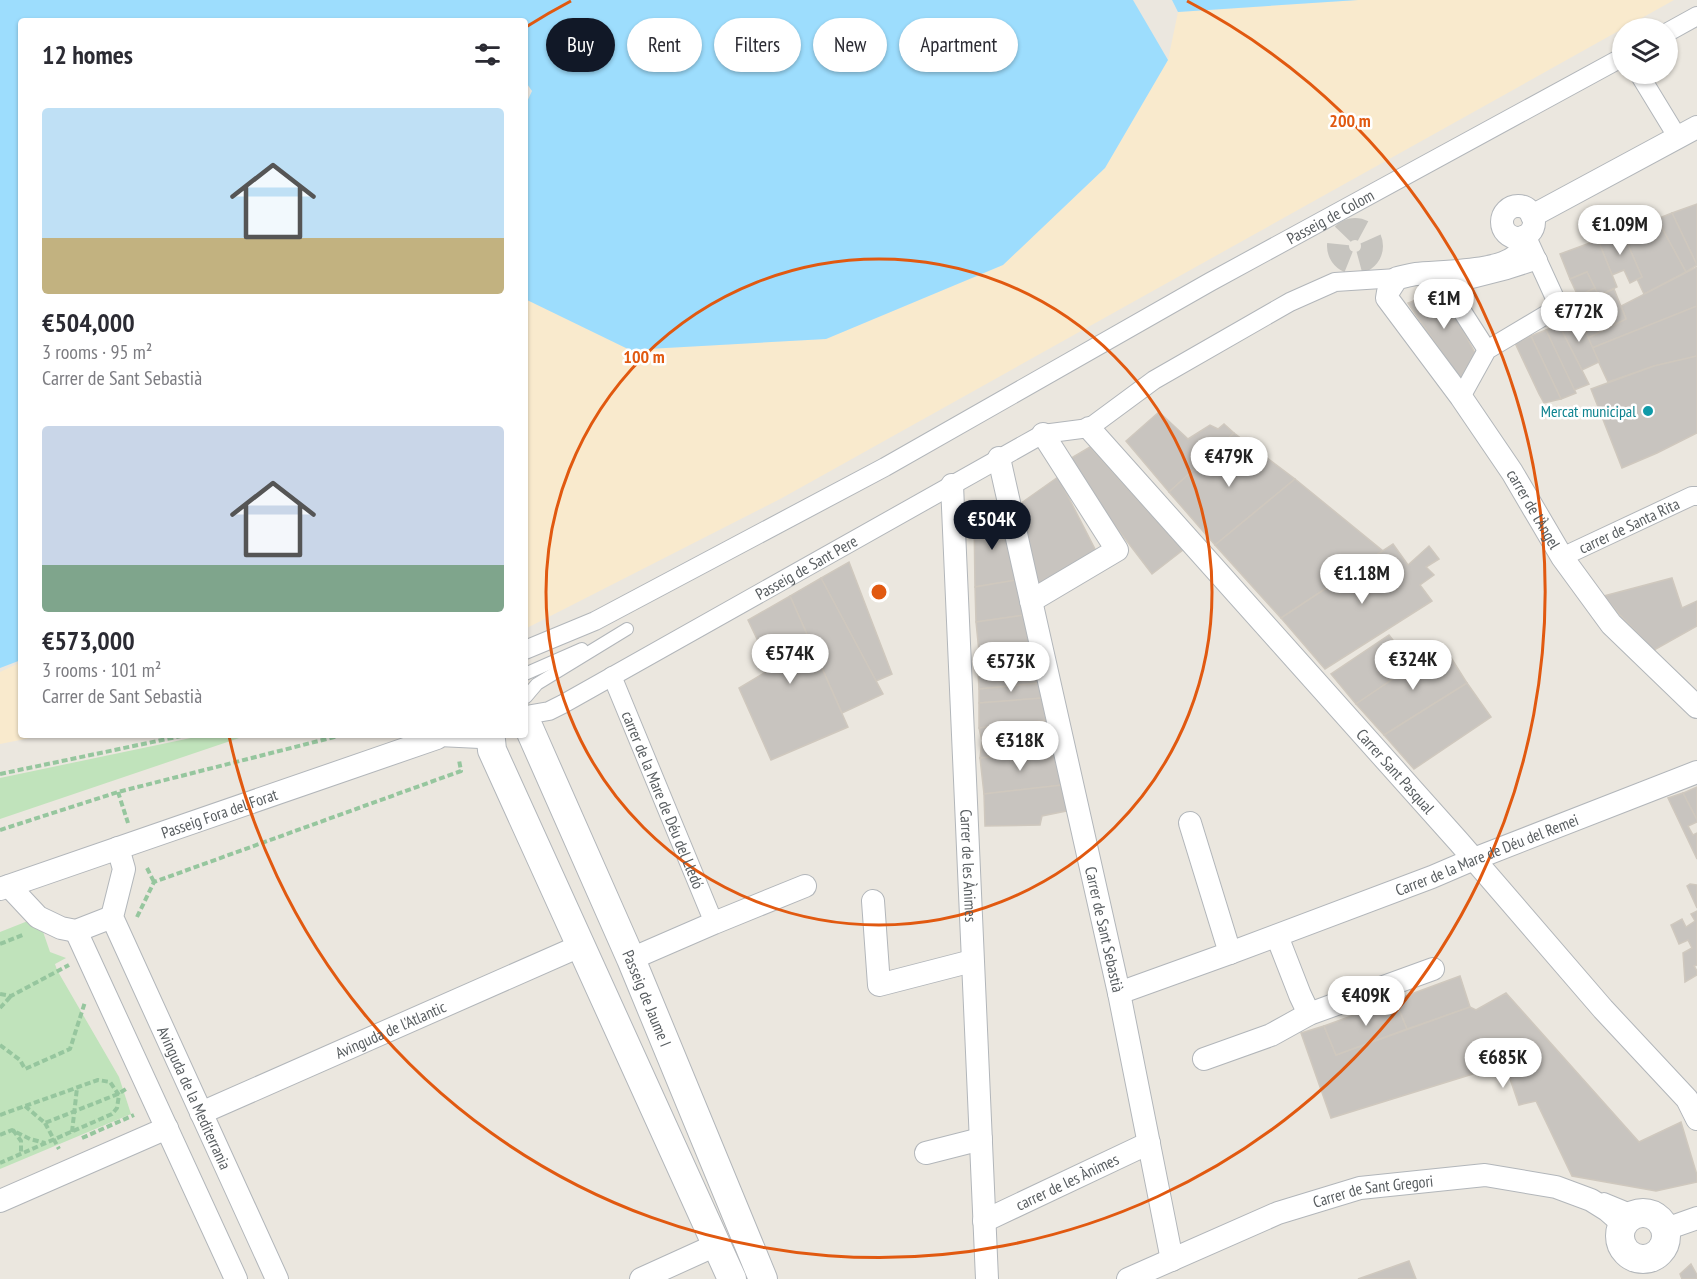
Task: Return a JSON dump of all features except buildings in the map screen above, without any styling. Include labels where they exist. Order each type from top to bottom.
[{"type":"street","points":[[1678,26],[1697,16]]},
{"type":"street","name":"Passeig de Colom","points":[[528,649],[595,621],[885,467],[1210,282],[1612,63]]},
{"type":"street","points":[[1089,428],[1154,380],[1290,302],[1335,282],[1392,288],[1414,274],[1486,267],[1507,261],[1520,252],[1527,229],[1687,132],[1647,84]]},
{"type":"street","points":[[1461,397],[1487,350],[1559,307],[1527,229]]},
{"type":"street","points":[[1487,350],[1460,308],[1456,283],[1538,260]]},
{"type":"street","name":"carrer de l'Àngel","points":[[1392,288],[1512,472],[1562,557],[1611,624],[1697,707]]},
{"type":"street","name":"Passeig de Sant Pere","points":[[528,714],[612,676],[1043,434],[1089,428]]},
{"type":"street","name":"Carrer Sant Pasqual","points":[[1089,428],[1474,858],[1604,1009],[1694,1102]]},
{"type":"street","points":[[1031,601],[1117,550],[1043,434]]},
{"type":"street","name":"Carrer de Sant Sebastià","points":[[999,458],[1119,993],[1172,1260]]},
{"type":"street","name":"Carrer de les Ànimes","points":[[951,485],[987,1279]]},
{"type":"street","name":"carrer de Santa Rita","points":[[1562,557],[1692,496],[1697,496]]},
{"type":"street","name":"carrer de la Mare de Déu del Lledó","points":[[612,676],[714,923]]},
{"type":"street","name":"Passeig Fora del Forat","points":[[4,888],[437,738]]},
{"type":"street","points":[[501,738],[492,750],[732,1279]]},
{"type":"street","name":"Passeig de Jaume I","points":[[521,738],[631,959],[763,1279]]},
{"type":"street","name":"Carrer de la Mare de Déu del Remei","points":[[1119,993],[1432,877],[1474,858],[1697,772]]},
{"type":"street","points":[[1190,823],[1230,953]]},
{"type":"street","points":[[4,888],[38,917],[61,928],[76,931],[112,917],[124,868],[118,848]]},
{"type":"street","points":[[631,959],[805,886]]},
{"type":"street","points":[[873,901],[879,985],[972,961]]},
{"type":"street","name":"Avinguda de la Mediterrania","points":[[112,917],[277,1279]]},
{"type":"street","points":[[76,931],[236,1279]]},
{"type":"street","points":[[1277,936],[1309,1014]]},
{"type":"street","name":"Avinguda de l'Atlantic","points":[[201,1113],[580,946]]},
{"type":"street","points":[[1204,1059],[1270,1035],[1309,1014],[1433,969]]},
{"type":"street","points":[[0,1201],[167,1128]]},
{"type":"street","points":[[926,1153],[981,1139]]},
{"type":"street","name":"carrer de les Ànimes","points":[[984,1221],[1149,1143]]},
{"type":"street","name":"Carrer de Sant Gregori","points":[[1128,1279],[1278,1213],[1360,1188],[1485,1175],[1556,1181],[1607,1210],[1631,1219]]},
{"type":"street","points":[[1651,1214],[1658,1218],[1666,1229],[1663,1250],[1650,1258],[1642,1259],[1629,1268],[1620,1236],[1631,1219],[1651,1214]]},
{"type":"street","points":[[1666,1229],[1697,1218]]},
{"type":"street","points":[[641,1279],[716,1245]]},
{"type":"lane","points":[[528,673],[627,629],[537,684],[528,698]]},
{"type":"path","points":[[0,774],[172,738]]},
{"type":"path","points":[[0,830],[118,792],[330,738]]},
{"type":"path","points":[[124,943],[154,882],[461,771],[459,760]]},
{"type":"path","points":[[0,1008],[11,996],[57,970],[88,956]]},
{"type":"path","points":[[0,994],[11,996]]},
{"type":"path","points":[[0,1046],[20,1060],[26,1069],[70,1049],[86,999]]},
{"type":"path","points":[[0,1115],[98,1080],[110,1082],[118,1094],[117,1108],[112,1114],[0,1163]]},
{"type":"path","points":[[72,1132],[76,1088]]},
{"type":"path","points":[[45,1123],[118,1094]]},
{"type":"path","points":[[25,1106],[45,1123],[59,1149]]},
{"type":"path","points":[[0,1135],[12,1130],[30,1139],[46,1143]]},
{"type":"path","points":[[12,1130],[21,1141],[21,1154]]},
{"type":"green space","points":[[191,738],[239,738],[0,819],[0,778]]},
{"type":"green space","points":[[38,917],[50,952],[66,958],[55,964],[57,970],[119,1077],[131,1114],[0,1169],[0,932]]},
{"type":"sand","points":[[1358,0],[1674,0],[1642,18],[1612,18],[1612,35],[782,498],[528,627],[528,300],[630,350],[826,339],[1003,265],[1105,168],[1168,60],[1178,12]]},
{"type":"sand","points":[[18,663],[18,738],[30,738],[0,744],[0,672]]},
{"type":"water","points":[[0,0],[1133,0],[1168,60],[1105,168],[1003,265],[826,339],[630,350],[528,300],[528,100],[532,91],[528,85],[528,18],[18,18],[18,661],[0,668]]},
{"type":"water","points":[[1172,0],[1358,0],[1178,12]]},
{"type":"tunnel","points":[[1355,229],[1367,234],[1372,246],[1367,258],[1355,263],[1343,258],[1338,246],[1343,234],[1355,229]]},
{"type":"place","name":"Mercat municipal","points":[[1648,411]]}]
